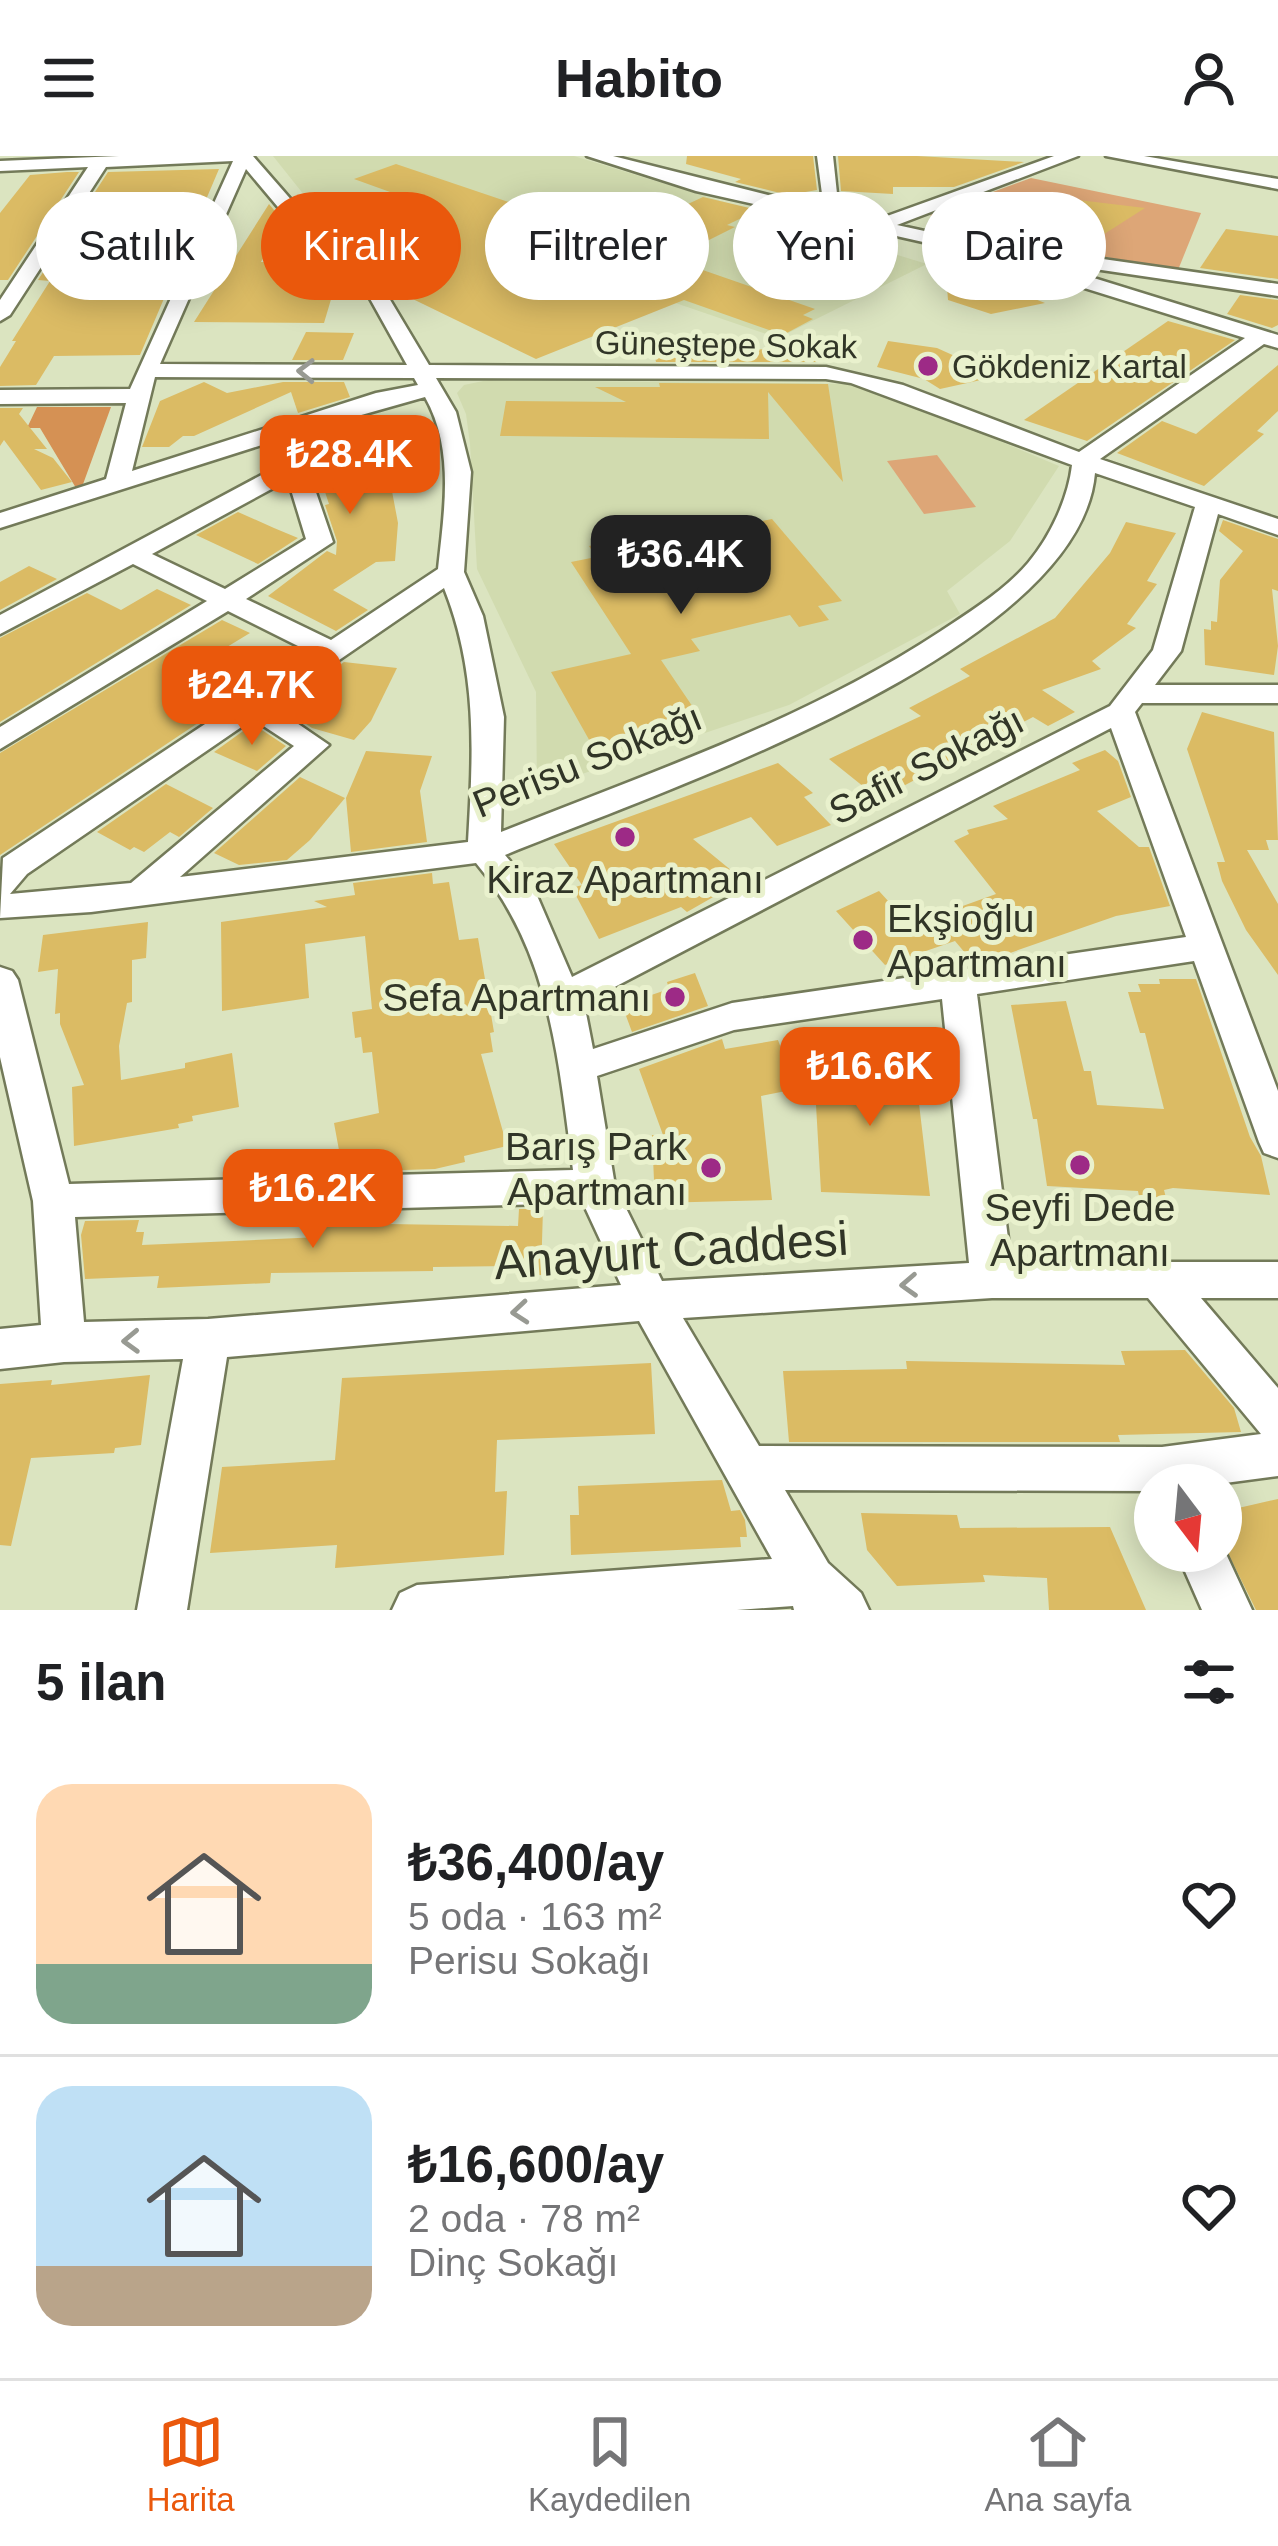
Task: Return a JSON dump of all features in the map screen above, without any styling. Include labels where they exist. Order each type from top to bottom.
[{"type":"street","points":[[0,166],[242,156]]},
{"type":"street","points":[[116,486],[136,396],[242,156]]},
{"type":"street","points":[[242,156],[309,233],[376,292],[445,412],[459,472],[451,572],[469,616],[489,717],[484,851],[518,890],[564,997],[596,1186],[650,1300],[823,1600],[417,1610]]},
{"type":"street","points":[[595,156],[743,192]]},
{"type":"street","points":[[825,156],[828,192]]},
{"type":"street","points":[[1047,156],[1069,156]]},
{"type":"street","points":[[898,219],[1069,156]]},
{"type":"street","points":[[1114,156],[1278,184]]},
{"type":"street","points":[[0,315],[98,164]]},
{"type":"street","points":[[1106,266],[1278,290]]},
{"type":"street","points":[[1106,289],[1269,340]]},
{"type":"street","points":[[1084,459],[1269,340]]},
{"type":"street","points":[[146,370],[360,372],[427,382]]},
{"type":"street","points":[[358,406],[372,386],[372,379],[360,372]]},
{"type":"street","name":"Güneştepe Sokak","points":[[427,382],[826,373],[866,377],[922,396],[994,431],[1278,527]]},
{"type":"street","points":[[0,521],[427,382]]},
{"type":"street","points":[[0,397],[136,396]]},
{"type":"street","points":[[0,740],[320,542],[295,466],[273,432]]},
{"type":"street","name":"Perisu Sokağı","points":[[0,906],[140,894],[484,851],[823,713],[899,671],[999,604],[1039,567],[1081,494],[1084,459]]},
{"type":"street","points":[[0,626],[295,466]]},
{"type":"street","name":"Safir Sokağı","points":[[564,997],[1127,703],[1167,652],[1209,502]]},
{"type":"street","points":[[132,554],[331,650]]},
{"type":"street","points":[[0,885],[15,866],[451,572]]},
{"type":"street","points":[[1278,694],[1127,703],[1204,947],[1278,1142]]},
{"type":"street","points":[[140,894],[314,746],[250,705]]},
{"type":"street","points":[[578,1069],[732,1017],[1204,947]]},
{"type":"street","points":[[0,980],[53,1201],[64,1342]]},
{"type":"street","points":[[958,985],[992,1280]]},
{"type":"street","points":[[53,1201],[596,1186]]},
{"type":"street","name":"Anayurt Caddesi","points":[[0,1349],[64,1342],[208,1339],[650,1300],[992,1280],[1278,1280]]},
{"type":"street","points":[[1161,1283],[1278,1421]]},
{"type":"street","points":[[162,1610],[208,1339]]},
{"type":"street","points":[[1229,1464],[1278,1454]]},
{"type":"street","points":[[746,1468],[1134,1476]]},
{"type":"street","points":[[1210,1572],[1227,1610]]},
{"type":"shaded area","points":[[273,156],[574,156],[692,192],[485,192],[485,238],[461,230],[461,192],[302,192]]},
{"type":"shaded area","points":[[1031,178],[1099,192],[993,192]]},
{"type":"shaded area","points":[[1106,193],[1201,213],[1178,270],[1106,257]]},
{"type":"shaded area","points":[[709,197],[733,205],[733,300],[855,300],[778,338],[667,300],[709,300]]},
{"type":"shaded area","points":[[898,255],[922,262],[898,278]]},
{"type":"shaded area","points":[[488,380],[863,384],[1059,466],[1010,541],[947,591],[960,614],[789,705],[537,789],[536,692],[477,569],[470,444],[457,393],[464,385]]},
{"type":"shaded area","points":[[37,407],[111,407],[82,487],[76,488],[40,428],[27,428]]},
{"type":"shaded area","points":[[937,455],[976,507],[924,514],[887,461]]},
{"type":"building","points":[[687,156],[813,156],[817,190],[776,192],[686,164]]},
{"type":"building","points":[[838,156],[1024,162],[954,187],[841,191]]},
{"type":"building","points":[[396,164],[485,194],[485,300],[684,300],[536,359],[415,300],[461,300],[461,192],[390,192],[354,179]]},
{"type":"building","points":[[219,169],[209,192],[95,192],[108,172]]},
{"type":"building","points":[[79,172],[66,192],[36,192],[36,237],[8,280],[0,280],[0,213],[30,175]]},
{"type":"building","points":[[709,198],[733,204],[733,222],[727,225],[733,228],[709,240]]},
{"type":"building","points":[[1106,203],[1145,208],[1106,233]]},
{"type":"building","points":[[261,217],[261,300],[331,300],[324,323],[194,322],[208,300],[237,300],[237,254]]},
{"type":"building","points":[[1226,229],[1278,236],[1278,279],[1200,268]]},
{"type":"building","points":[[709,272],[733,281],[733,300],[789,300],[815,309],[803,315],[813,319],[783,335],[684,300],[709,300]]},
{"type":"building","points":[[1240,295],[1278,300],[1278,325],[1272,328],[1227,314]]},
{"type":"building","points":[[38,300],[163,300],[140,355],[54,356],[36,385],[0,386],[0,367],[16,341],[12,341]]},
{"type":"building","points":[[948,300],[1045,303],[991,314]]},
{"type":"building","points":[[1168,321],[1235,340],[1087,441],[1024,420]]},
{"type":"building","points":[[306,332],[354,333],[343,360],[292,360]]},
{"type":"building","name":"Gökdeniz Kartal","points":[[888,341],[937,348],[999,376],[940,389],[924,379],[877,367]]},
{"type":"building","points":[[802,348],[824,356],[825,362],[656,362],[654,353]]},
{"type":"building","points":[[1278,365],[1278,411],[1257,431],[1264,434],[1204,486],[1117,453],[1162,421],[1196,434]]},
{"type":"building","points":[[204,382],[227,393],[283,382],[344,382],[350,397],[298,413],[291,392],[194,436],[183,436],[169,447],[142,447],[160,401]]},
{"type":"building","points":[[659,383],[828,384],[843,482],[768,392],[769,439],[500,436],[506,401],[626,402],[595,387],[660,387]]},
{"type":"building","points":[[0,408],[23,408],[19,414],[47,449],[34,449],[53,458],[72,482],[41,490],[4,440],[0,446]]},
{"type":"building","points":[[393,415],[400,433],[397,485],[391,486],[398,523],[395,561],[376,562],[333,590],[368,610],[336,631],[268,596],[327,551],[336,555],[337,541],[325,505],[329,504],[306,435]]},
{"type":"building","points":[[238,512],[298,538],[258,564],[196,535]]},
{"type":"building","points":[[772,519],[842,601],[818,606],[829,620],[799,627],[790,615],[691,639],[700,651],[661,660],[701,719],[592,745],[551,672],[631,654],[571,562],[596,557],[589,546],[618,540],[625,550]]},
{"type":"building","points":[[1223,520],[1278,539],[1278,591],[1272,589],[1278,646],[1274,675],[1205,665],[1204,629],[1211,630],[1211,621],[1217,622],[1220,580],[1243,551],[1219,531]]},
{"type":"building","points":[[1126,522],[1176,533],[1147,581],[1157,584],[1127,624],[1136,628],[1092,661],[1101,669],[1042,690],[1075,712],[1048,726],[1033,717],[879,799],[829,759],[921,716],[909,708],[970,676],[960,669],[1055,618],[1110,553]]},
{"type":"building","points":[[29,566],[57,579],[0,610],[0,582]]},
{"type":"building","points":[[157,589],[191,605],[0,722],[0,638],[87,593],[121,610]]},
{"type":"building","points":[[222,620],[250,633],[222,650],[270,675],[0,855],[0,753]]},
{"type":"building","points":[[344,662],[397,668],[371,721],[354,740],[312,728],[280,706]]},
{"type":"building","points":[[1202,712],[1274,732],[1278,840],[1266,840],[1269,850],[1247,850],[1278,904],[1278,975],[1246,930],[1222,881],[1217,862],[1225,862],[1187,749]]},
{"type":"building","points":[[253,724],[286,746],[257,771],[214,752]]},
{"type":"building","points":[[1105,750],[1118,761],[1131,797],[1097,811],[1139,847],[1149,847],[1170,906],[1116,916],[984,962],[980,957],[971,960],[955,941],[885,965],[836,911],[879,891],[910,925],[996,894],[954,841],[969,834],[967,830],[1008,819],[993,806],[1080,770],[1072,763]]},
{"type":"building","points":[[366,751],[432,756],[420,791],[427,842],[351,852],[346,798]]},
{"type":"building","points":[[778,763],[813,793],[804,797],[831,825],[777,846],[751,817],[693,839],[743,880],[687,912],[681,907],[599,939],[572,888],[582,885],[554,844]]},
{"type":"building","points":[[300,777],[345,798],[310,840],[287,860],[239,865],[214,853]]},
{"type":"building","points":[[166,784],[213,808],[179,837],[170,832],[144,852],[130,850],[97,832]]},
{"type":"building","points":[[432,873],[433,884],[449,882],[459,940],[478,938],[494,1032],[490,1033],[493,1052],[481,1054],[507,1146],[435,1169],[343,1172],[334,1123],[379,1113],[372,1052],[363,1053],[361,1037],[355,1038],[352,1012],[372,1009],[365,936],[305,944],[309,998],[222,1011],[221,922],[327,907],[314,901],[355,895],[353,883]]},
{"type":"building","points":[[148,922],[146,958],[132,960],[132,1002],[127,1003],[119,1046],[121,1080],[232,1053],[239,1107],[192,1116],[193,1121],[178,1124],[179,1128],[74,1146],[72,1087],[84,1085],[60,1013],[55,1014],[58,969],[38,972],[43,935]]},
{"type":"building","name":"Sefa Apartmanı","points":[[695,973],[708,1006],[632,1032],[622,1005],[669,989],[667,982]]},
{"type":"building","points":[[1159,979],[1196,979],[1250,1137],[1261,1156],[1270,1195],[1173,1188],[1164,1190],[1166,1198],[1139,1196],[1138,1191],[1047,1186],[1011,1005],[1066,1001],[1084,1071],[1091,1071],[1097,1105],[1164,1109],[1145,1033],[1140,1033],[1128,992],[1141,992],[1138,984],[1160,984]]},
{"type":"building","points":[[722,1039],[725,1049],[778,1040],[796,1089],[761,1096],[772,1200],[655,1203],[652,1135],[663,1135],[639,1069]]},
{"type":"building","points":[[846,1048],[872,1049],[873,1064],[880,1069],[915,1070],[930,1196],[821,1192],[814,1070],[837,1070],[837,1063],[847,1064]]},
{"type":"building","points":[[519,1209],[543,1209],[541,1275],[516,1276],[516,1266],[433,1267],[433,1271],[271,1273],[270,1283],[157,1288],[159,1276],[85,1279],[81,1235],[85,1221],[139,1220],[136,1232],[144,1232],[142,1245],[320,1237],[322,1223],[352,1223],[351,1214],[389,1213],[388,1224],[518,1226]]},
{"type":"building","points":[[1185,1350],[1234,1408],[1241,1432],[1118,1435],[1120,1442],[789,1442],[783,1371],[907,1369],[906,1361],[1125,1365],[1121,1351]]},
{"type":"building","points":[[651,1363],[655,1434],[497,1440],[495,1492],[507,1491],[504,1555],[335,1568],[337,1545],[210,1553],[222,1467],[335,1460],[342,1378]]},
{"type":"building","points":[[150,1375],[141,1445],[115,1448],[114,1453],[31,1458],[11,1546],[0,1545],[0,1384],[52,1380],[51,1385]]},
{"type":"building","points":[[722,1480],[731,1511],[740,1510],[745,1520],[747,1537],[740,1537],[741,1547],[571,1555],[570,1515],[579,1515],[578,1486]]},
{"type":"building","points":[[1278,1499],[1278,1610],[1256,1610],[1237,1572],[1242,1572],[1242,1507]]},
{"type":"building","points":[[861,1513],[957,1515],[960,1528],[1110,1527],[1146,1610],[1049,1610],[1047,1578],[983,1575],[985,1582],[897,1586],[867,1550]]},
{"type":"place","name":"Gökdeniz Kartal","points":[[928,366]]},
{"type":"place","name":"Kiraz Apartmanı","points":[[625,837]]},
{"type":"place","name":"Ekşioğlu Apartmanı","points":[[863,940]]},
{"type":"place","name":"Sefa Apartmanı","points":[[675,997]]},
{"type":"place","name":"Seyfi Dede Apartmanı","points":[[1080,1165]]},
{"type":"place","name":"Barış Park Apartmanı","points":[[711,1168]]}]
